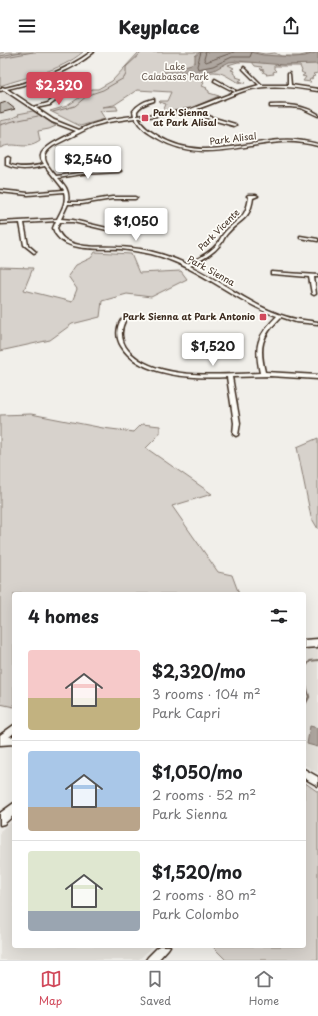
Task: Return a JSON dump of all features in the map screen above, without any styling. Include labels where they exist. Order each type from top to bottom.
[{"type":"main road","points":[[306,644],[318,643]]},
{"type":"main road","points":[[0,820],[12,810]]},
{"type":"street","points":[[4,88],[58,69],[87,52]]},
{"type":"street","points":[[4,88],[59,72],[75,64],[93,52]]},
{"type":"street","points":[[244,68],[261,86]]},
{"type":"street","points":[[289,74],[290,86]]},
{"type":"street","points":[[215,80],[234,91]]},
{"type":"street","points":[[35,108],[49,104],[75,84]]},
{"type":"street","points":[[58,220],[66,203],[66,191],[42,158],[47,149],[80,131],[96,123],[194,109],[214,102],[234,91],[261,86],[290,86],[318,89]]},
{"type":"street","points":[[4,88],[53,121],[80,131]]},
{"type":"street","points":[[136,118],[135,111],[138,106],[153,100]]},
{"type":"street","points":[[271,106],[292,105],[302,107],[318,115]]},
{"type":"street","points":[[194,109],[210,118],[234,125]]},
{"type":"street","name":"Park Alisal","points":[[136,118],[144,129],[169,144],[192,150],[216,150],[280,141],[312,143],[318,145]]},
{"type":"street","points":[[312,143],[317,140]]},
{"type":"street","points":[[8,158],[7,164],[18,168],[46,165]]},
{"type":"street","points":[[89,161],[91,172]]},
{"type":"street","points":[[56,177],[91,172],[119,171]]},
{"type":"street","points":[[0,191],[28,194],[66,191]]},
{"type":"street","name":"Park Vicente","points":[[187,266],[205,257],[218,245],[223,236],[247,215],[250,209],[251,197]]},
{"type":"street","points":[[66,203],[82,203],[112,198],[135,198]]},
{"type":"street","points":[[0,223],[58,220],[73,221],[107,229],[150,229]]},
{"type":"street","name":"Park Sienna","points":[[58,220],[55,228],[56,233],[62,240],[67,242],[84,246],[122,248],[143,251],[165,257],[187,266],[267,311],[279,316],[316,323]]},
{"type":"street","points":[[22,223],[26,245],[34,252]]},
{"type":"street","points":[[301,237],[318,240]]},
{"type":"street","points":[[273,273],[318,276]]},
{"type":"street","points":[[311,275],[314,294]]},
{"type":"street","points":[[263,374],[260,357],[261,338],[265,330],[279,316]]},
{"type":"street","points":[[123,321],[119,327],[119,336],[124,348],[138,361],[153,368],[178,375],[229,376],[263,374],[318,377]]},
{"type":"street","points":[[229,376],[237,423],[236,434]]},
{"type":"street","points":[[0,740],[12,731]]},
{"type":"street","points":[[0,740],[12,740]]},
{"type":"street","points":[[306,774],[318,782]]},
{"type":"street","points":[[151,960],[163,948]]},
{"type":"shaded area","points":[[6,88],[40,111],[0,120],[0,89]]},
{"type":"shaded area","points":[[318,649],[318,773],[306,766],[306,650]]},
{"type":"shaded area","points":[[12,822],[12,948],[152,948],[138,960],[0,960],[0,831]]},
{"type":"green space","points":[[83,52],[74,59],[54,69],[0,86],[0,53]]},
{"type":"green space","name":"Lake Calabasas Park","points":[[139,52],[254,52],[265,54],[275,53],[281,56],[300,56],[318,52],[318,73],[313,74],[315,76],[309,80],[311,82],[303,81],[306,77],[302,76],[305,74],[301,72],[300,66],[274,66],[276,71],[273,72],[274,74],[266,75],[267,74],[263,72],[264,70],[260,69],[262,67],[255,66],[252,62],[238,62],[228,65],[234,68],[231,70],[234,71],[233,73],[237,76],[236,77],[242,79],[239,81],[246,83],[237,82],[223,74],[214,72],[209,72],[196,77],[204,80],[202,82],[204,83],[202,86],[207,88],[206,89],[209,93],[219,96],[189,109],[165,113],[164,109],[166,104],[159,102],[167,101],[171,92],[137,90],[114,105],[102,107],[116,106],[118,110],[100,111],[105,119],[80,126],[50,111],[67,106],[92,89],[98,89],[112,81]]},
{"type":"green space","points":[[33,111],[56,126],[38,131],[40,141],[29,146],[10,145],[0,148],[0,121],[10,119],[19,115],[18,114]]},
{"type":"green space","points":[[95,252],[131,254],[139,273],[181,271],[187,279],[151,297],[127,294],[102,301],[100,317],[72,324],[50,340],[0,351],[0,267],[33,268],[24,290],[72,302],[77,289],[68,276],[76,265],[91,258]]},
{"type":"green space","points":[[31,414],[103,428],[134,432],[142,424],[160,426],[160,434],[146,448],[212,494],[172,506],[218,572],[232,575],[238,592],[12,592],[12,707],[0,704],[0,415]]},
{"type":"green space","points":[[318,438],[318,529],[311,517],[297,447]]},
{"type":"green space","points":[[306,783],[318,792],[318,960],[226,960],[214,948],[306,948]]},
{"type":"water","points":[[200,52],[250,52],[263,55],[294,57],[305,56],[318,52],[318,64],[284,65],[237,61],[229,62],[209,71],[168,75],[161,72],[168,68],[195,62],[195,56]]},
{"type":"water","points":[[310,726],[318,728],[318,747],[307,744]]},
{"type":"building","points":[[6,102],[15,109],[0,113],[0,104]]},
{"type":"waterway","points":[[0,56],[21,52]]},
{"type":"waterway","points":[[0,58],[33,52]]},
{"type":"waterway","points":[[53,112],[75,106],[88,95],[103,90],[124,78],[126,74],[126,67],[142,52]]},
{"type":"waterway","points":[[19,120],[38,116]]},
{"type":"waterway","points":[[0,125],[17,120]]},
{"type":"waterway","points":[[306,666],[310,661],[318,660]]},
{"type":"waterway","points":[[306,686],[309,697],[306,702]]},
{"type":"place","name":"Park Sienna at Park Alisal","points":[[145,118]]},
{"type":"place","name":"Park Sienna at Park Antonio","points":[[263,317]]}]
